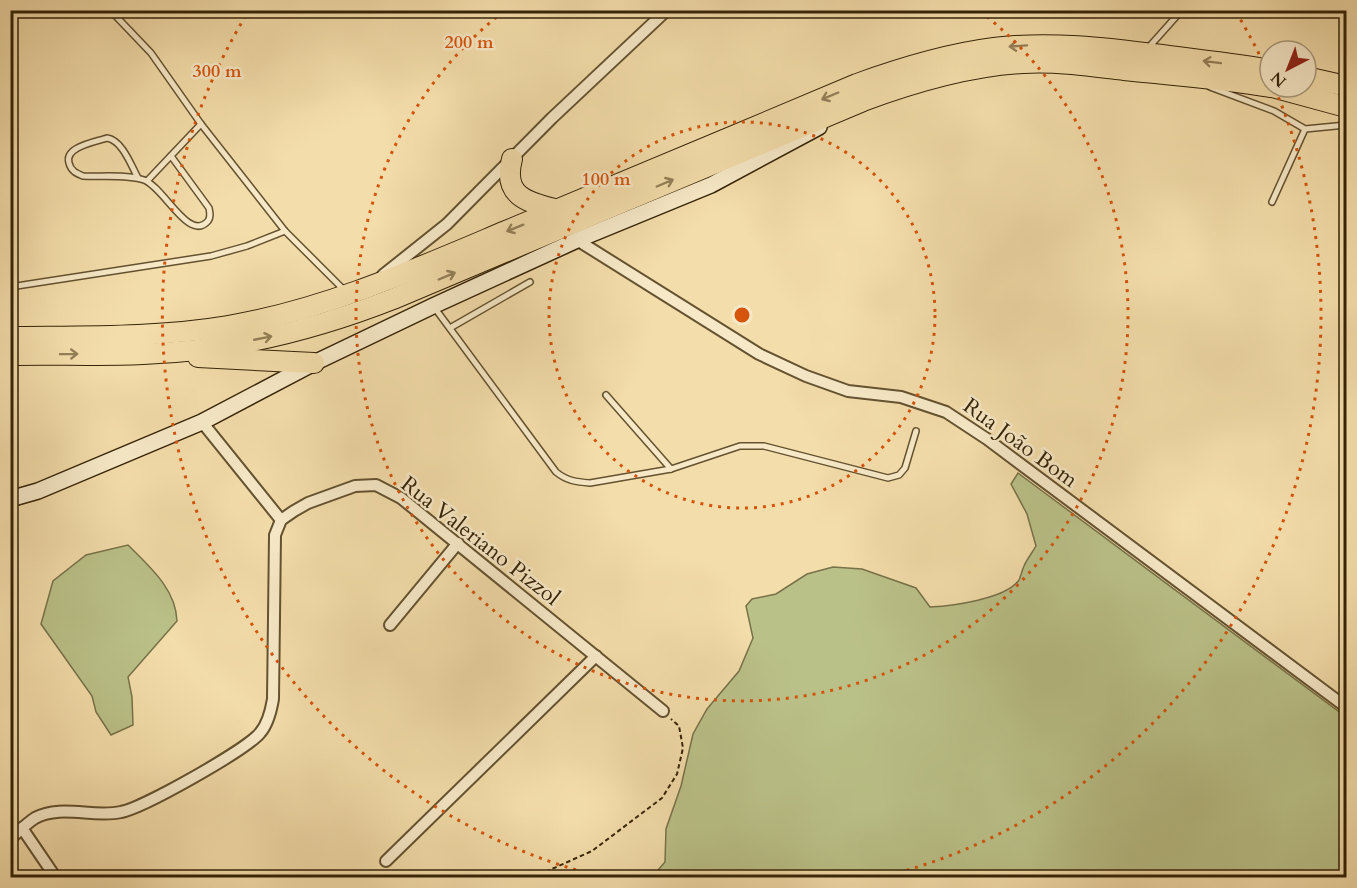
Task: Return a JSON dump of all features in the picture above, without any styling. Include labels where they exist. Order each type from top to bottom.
[{"type":"highway","points":[[10,337],[138,334],[227,326],[300,309],[369,286],[558,210],[857,84],[926,62],[994,48],[1037,45],[1144,53],[1258,68]]},
{"type":"highway","points":[[145,354],[229,345],[276,336],[368,309],[863,101],[932,78],[982,68],[1024,63],[1059,63],[1258,85]]},
{"type":"highway","points":[[1318,79],[1347,86]]},
{"type":"highway","points":[[1317,99],[1347,107]]},
{"type":"highway","points":[[512,159],[509,169],[510,182],[514,190],[524,199],[558,210]]},
{"type":"highway","points":[[10,355],[145,354],[314,363]]},
{"type":"street","points":[[369,286],[447,224],[552,117],[667,10]]},
{"type":"street","points":[[10,500],[38,491],[202,422],[314,363],[433,306],[577,240],[711,185],[793,142],[863,101]]},
{"type":"street","name":"Rua João Bom","points":[[577,240],[759,354],[806,376],[848,391],[901,397],[946,412],[987,439],[1347,707]]},
{"type":"street","points":[[10,839],[36,818],[56,812],[120,812],[140,806],[245,747],[261,733],[270,715],[273,699],[275,535],[280,520],[202,422]]},
{"type":"street","name":"Rua Valeriano Pizzol","points":[[280,520],[308,503],[355,486],[376,485],[401,498],[663,711]]},
{"type":"street","points":[[390,626],[458,543]]},
{"type":"street","points":[[387,861],[596,656]]},
{"type":"street","points":[[22,828],[56,878]]},
{"type":"lane","points":[[110,10],[151,53],[201,124],[285,231],[348,294]]},
{"type":"lane","points":[[1164,10],[1182,11]]},
{"type":"lane","points":[[1339,10],[1347,14]]},
{"type":"lane","points":[[1144,53],[1182,11]]},
{"type":"lane","points":[[1177,75],[1274,111],[1305,129],[1347,126]]},
{"type":"lane","points":[[147,181],[201,124]]},
{"type":"lane","points":[[1272,202],[1305,129]]},
{"type":"lane","points":[[138,178],[120,146],[111,138],[77,148],[69,154],[67,160],[75,173],[83,176],[138,178],[147,181],[159,189],[186,222],[193,227],[199,227],[207,222],[210,213],[208,208],[171,156]]},
{"type":"lane","points":[[10,288],[211,256],[247,246],[285,231]]},
{"type":"lane","points":[[450,328],[530,282]]},
{"type":"lane","points":[[433,306],[556,472],[562,477],[577,482],[590,483],[671,469],[740,446],[764,446],[888,478],[899,475],[905,468],[916,431]]},
{"type":"lane","points":[[606,395],[671,469]]},
{"type":"path","points":[[532,878],[592,851],[662,798],[677,774],[683,748],[679,726],[663,711]]},
{"type":"green space","points":[[1018,473],[1346,717],[1346,877],[652,877],[665,862],[666,829],[681,786],[693,734],[707,709],[739,671],[753,638],[746,606],[752,599],[776,594],[807,574],[833,567],[862,569],[916,588],[930,607],[964,603],[1003,592],[1019,580],[1025,563],[1036,546],[1027,514],[1011,484]]},
{"type":"green space","points":[[128,545],[167,588],[177,621],[128,677],[132,697],[133,725],[111,735],[96,712],[92,696],[41,624],[53,581],[86,555]]}]
